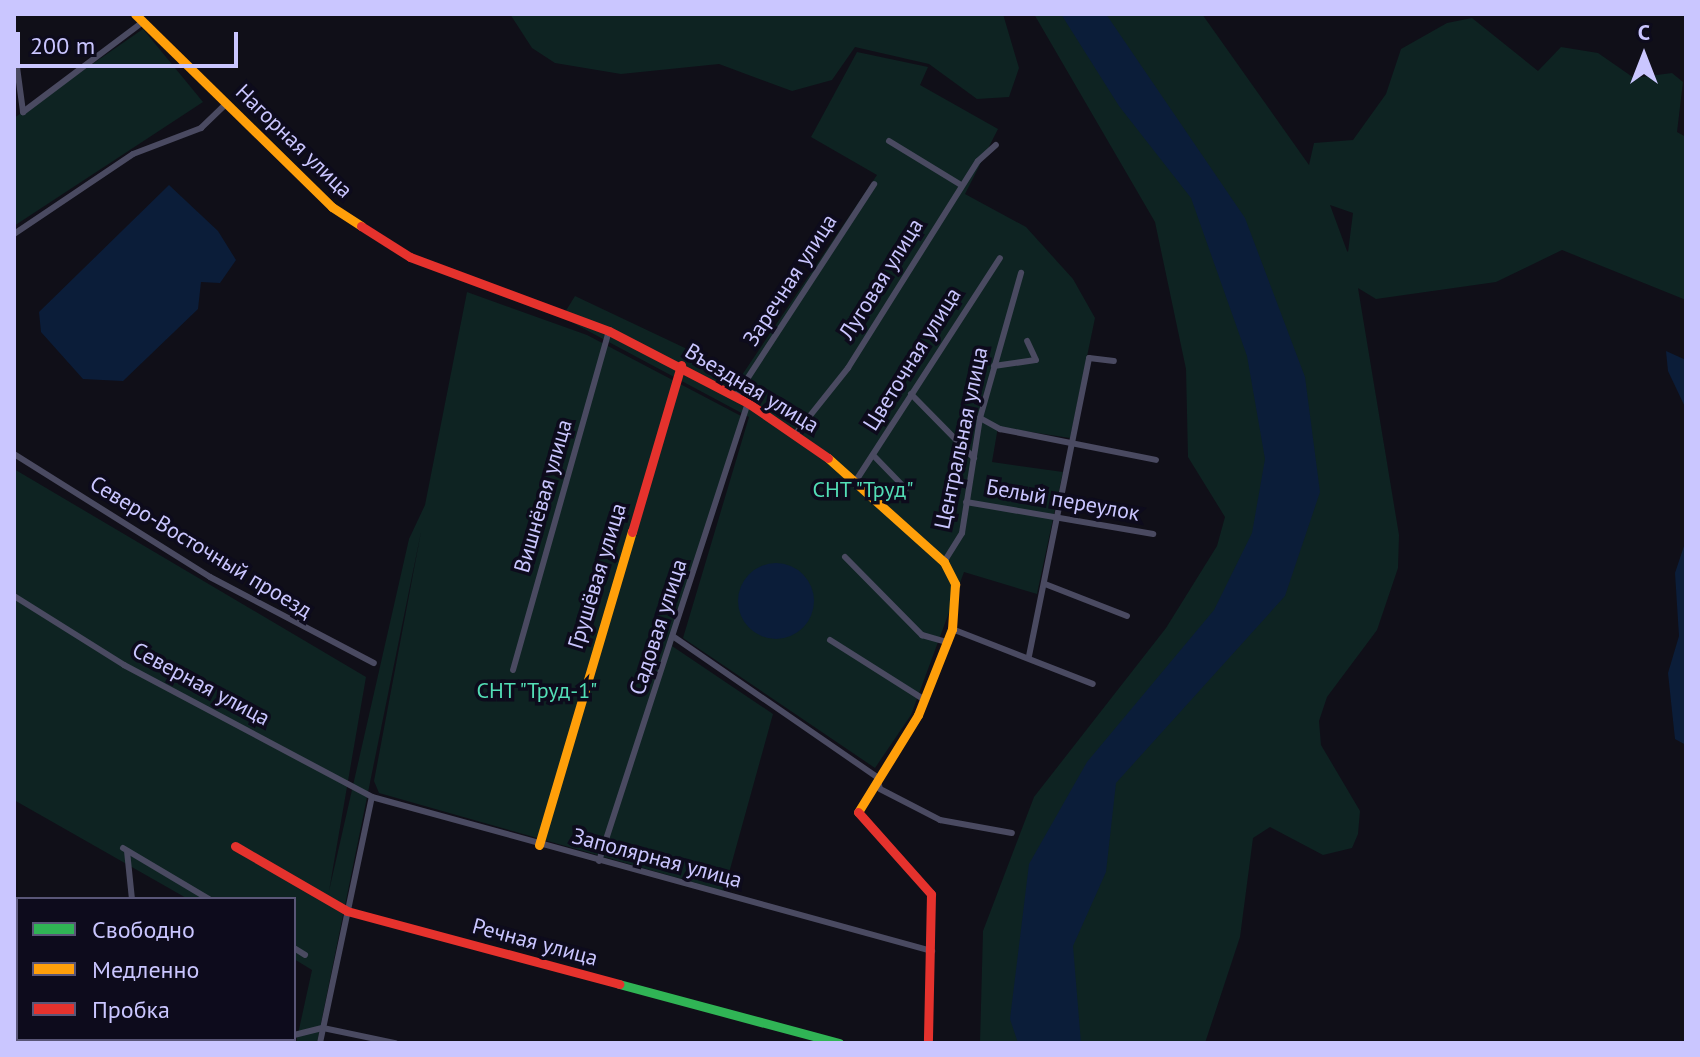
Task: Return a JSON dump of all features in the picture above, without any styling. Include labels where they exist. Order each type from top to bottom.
[{"type":"street","points":[[14,45],[23,112],[139,18]]},
{"type":"street","name":"Нагорная улица","points":[[139,18],[332,207],[410,257],[580,320]]},
{"type":"street","points":[[14,234],[133,154],[201,128],[228,103]]},
{"type":"street","points":[[889,141],[961,185]]},
{"type":"street","name":"Луговая улица","points":[[797,432],[848,368],[961,185],[996,145]]},
{"type":"street","name":"Заречная улица","points":[[736,396],[874,184]]},
{"type":"street","name":"Цветочная улица","points":[[857,479],[1000,258]]},
{"type":"street","name":"Центральная улица","points":[[944,562],[962,533],[980,418],[1021,273]]},
{"type":"street","name":"Въездная улица","points":[[580,320],[681,365],[797,432],[857,479],[944,562]]},
{"type":"street","name":"Вишнёвая улица","points":[[513,670],[609,331]]},
{"type":"street","points":[[993,366],[1036,360],[1027,341]]},
{"type":"street","points":[[1029,656],[1089,358],[1114,361]]},
{"type":"street","name":"Грушёвая улица","points":[[539,845],[681,365]]},
{"type":"street","name":"Белый переулок","points":[[911,394],[974,458]]},
{"type":"street","name":"Садовая улица","points":[[599,861],[748,403]]},
{"type":"street","points":[[980,418],[1073,443],[1156,460]]},
{"type":"street","name":"Северо-Восточный проезд","points":[[14,454],[263,608],[374,663]]},
{"type":"street","points":[[873,455],[906,489]]},
{"type":"street","name":"Белый переулок","points":[[966,502],[1059,514],[1153,534]]},
{"type":"street","points":[[845,557],[922,635],[946,642]]},
{"type":"street","points":[[928,1043],[933,951],[931,894],[857,815],[925,700],[952,629],[955,584],[944,562]]},
{"type":"street","points":[[1045,584],[1127,616]]},
{"type":"street","name":"Северная улица","points":[[14,596],[124,665],[372,797]]},
{"type":"street","points":[[952,629],[1029,656],[1093,684]]},
{"type":"street","points":[[674,637],[877,777],[880,789],[940,820],[1012,833]]},
{"type":"street","points":[[830,640],[925,700]]},
{"type":"street","points":[[320,1043],[372,797]]},
{"type":"street","name":"Заполярная улица","points":[[372,797],[933,951]]},
{"type":"street","name":"Речная улица","points":[[235,846],[347,911],[839,1043]]},
{"type":"street","points":[[132,897],[125,850],[206,897]]},
{"type":"street","points":[[296,949],[305,955]]},
{"type":"street","points":[[296,1035],[323,1028],[395,1043]]},
{"type":"green space","points":[[510,14],[1003,14],[1019,68],[1009,97],[977,99],[929,64],[855,47],[832,80],[792,91],[719,64],[621,74],[555,63],[532,48]]},
{"type":"green space","points":[[1034,14],[1202,14],[1309,165],[1314,143],[1353,140],[1386,94],[1401,49],[1447,23],[1472,18],[1538,71],[1561,47],[1598,53],[1634,78],[1672,73],[1683,82],[1677,132],[1686,137],[1686,300],[1562,250],[1496,282],[1376,299],[1358,288],[1399,535],[1398,568],[1377,630],[1327,697],[1319,721],[1321,745],[1360,811],[1358,834],[1352,848],[1323,855],[1270,827],[1253,838],[1240,937],[1205,1043],[980,1043],[983,931],[1034,797],[1166,628],[1217,546],[1225,517],[1188,457],[1186,369],[1155,222]],"holes":[[[1330,205],[1353,213],[1348,252]]]},
{"type":"green space","points":[[143,29],[203,102],[14,226],[14,118]]},
{"type":"green space","name":"СНТ \"Труд\"","points":[[857,52],[928,67],[920,85],[998,129],[965,194],[1026,227],[1073,279],[1095,318],[1070,438],[998,427],[992,462],[1063,472],[1037,594],[964,572],[911,715],[875,768],[683,638],[749,417],[562,317],[575,296],[742,375],[877,175],[811,137]]},
{"type":"green space","name":"СНТ \"Труд-1\"","points":[[467,292],[587,335],[741,416],[672,646],[773,714],[724,891],[379,793],[374,781],[421,532],[317,1043],[296,1043],[312,970],[296,960],[296,897],[184,897],[14,800],[14,469],[366,677],[329,891],[409,539],[425,505]]},
{"type":"water","points":[[1061,14],[1106,14],[1245,218],[1305,377],[1320,492],[1285,596],[1116,783],[1106,872],[1073,946],[1081,1043],[1018,1043],[1010,1019],[1029,864],[1087,762],[1214,610],[1252,533],[1265,459],[1247,356],[1191,198],[1119,106]]},
{"type":"water","points":[[169,185],[218,231],[236,260],[220,283],[201,282],[198,309],[123,381],[83,379],[41,332],[39,312]]},
{"type":"water","points":[[1666,351],[1686,360],[1686,409],[1668,371]]},
{"type":"water","points":[[1686,540],[1686,745],[1675,739],[1668,673],[1679,636],[1675,573]]},
{"type":"water","points":[[769,563],[783,563],[797,569],[808,580],[814,601],[811,616],[803,628],[783,639],[769,639],[755,633],[744,622],[738,608],[738,594],[744,580],[755,569]]},
{"type":"traffic: fast","points":[[619,984],[839,1043]]},
{"type":"traffic: slow","points":[[135,14],[332,207],[361,226]]},
{"type":"traffic: slow","points":[[828,458],[944,562],[955,584],[952,629],[918,715],[858,812]]},
{"type":"traffic: slow","points":[[539,845],[632,532]]},
{"type":"traffic: jam","points":[[361,226],[410,257],[609,331],[748,403],[828,458]]},
{"type":"traffic: jam","points":[[632,532],[681,365]]},
{"type":"traffic: jam","points":[[858,812],[931,894],[928,1043]]},
{"type":"traffic: jam","points":[[235,846],[347,911],[619,984]]}]
